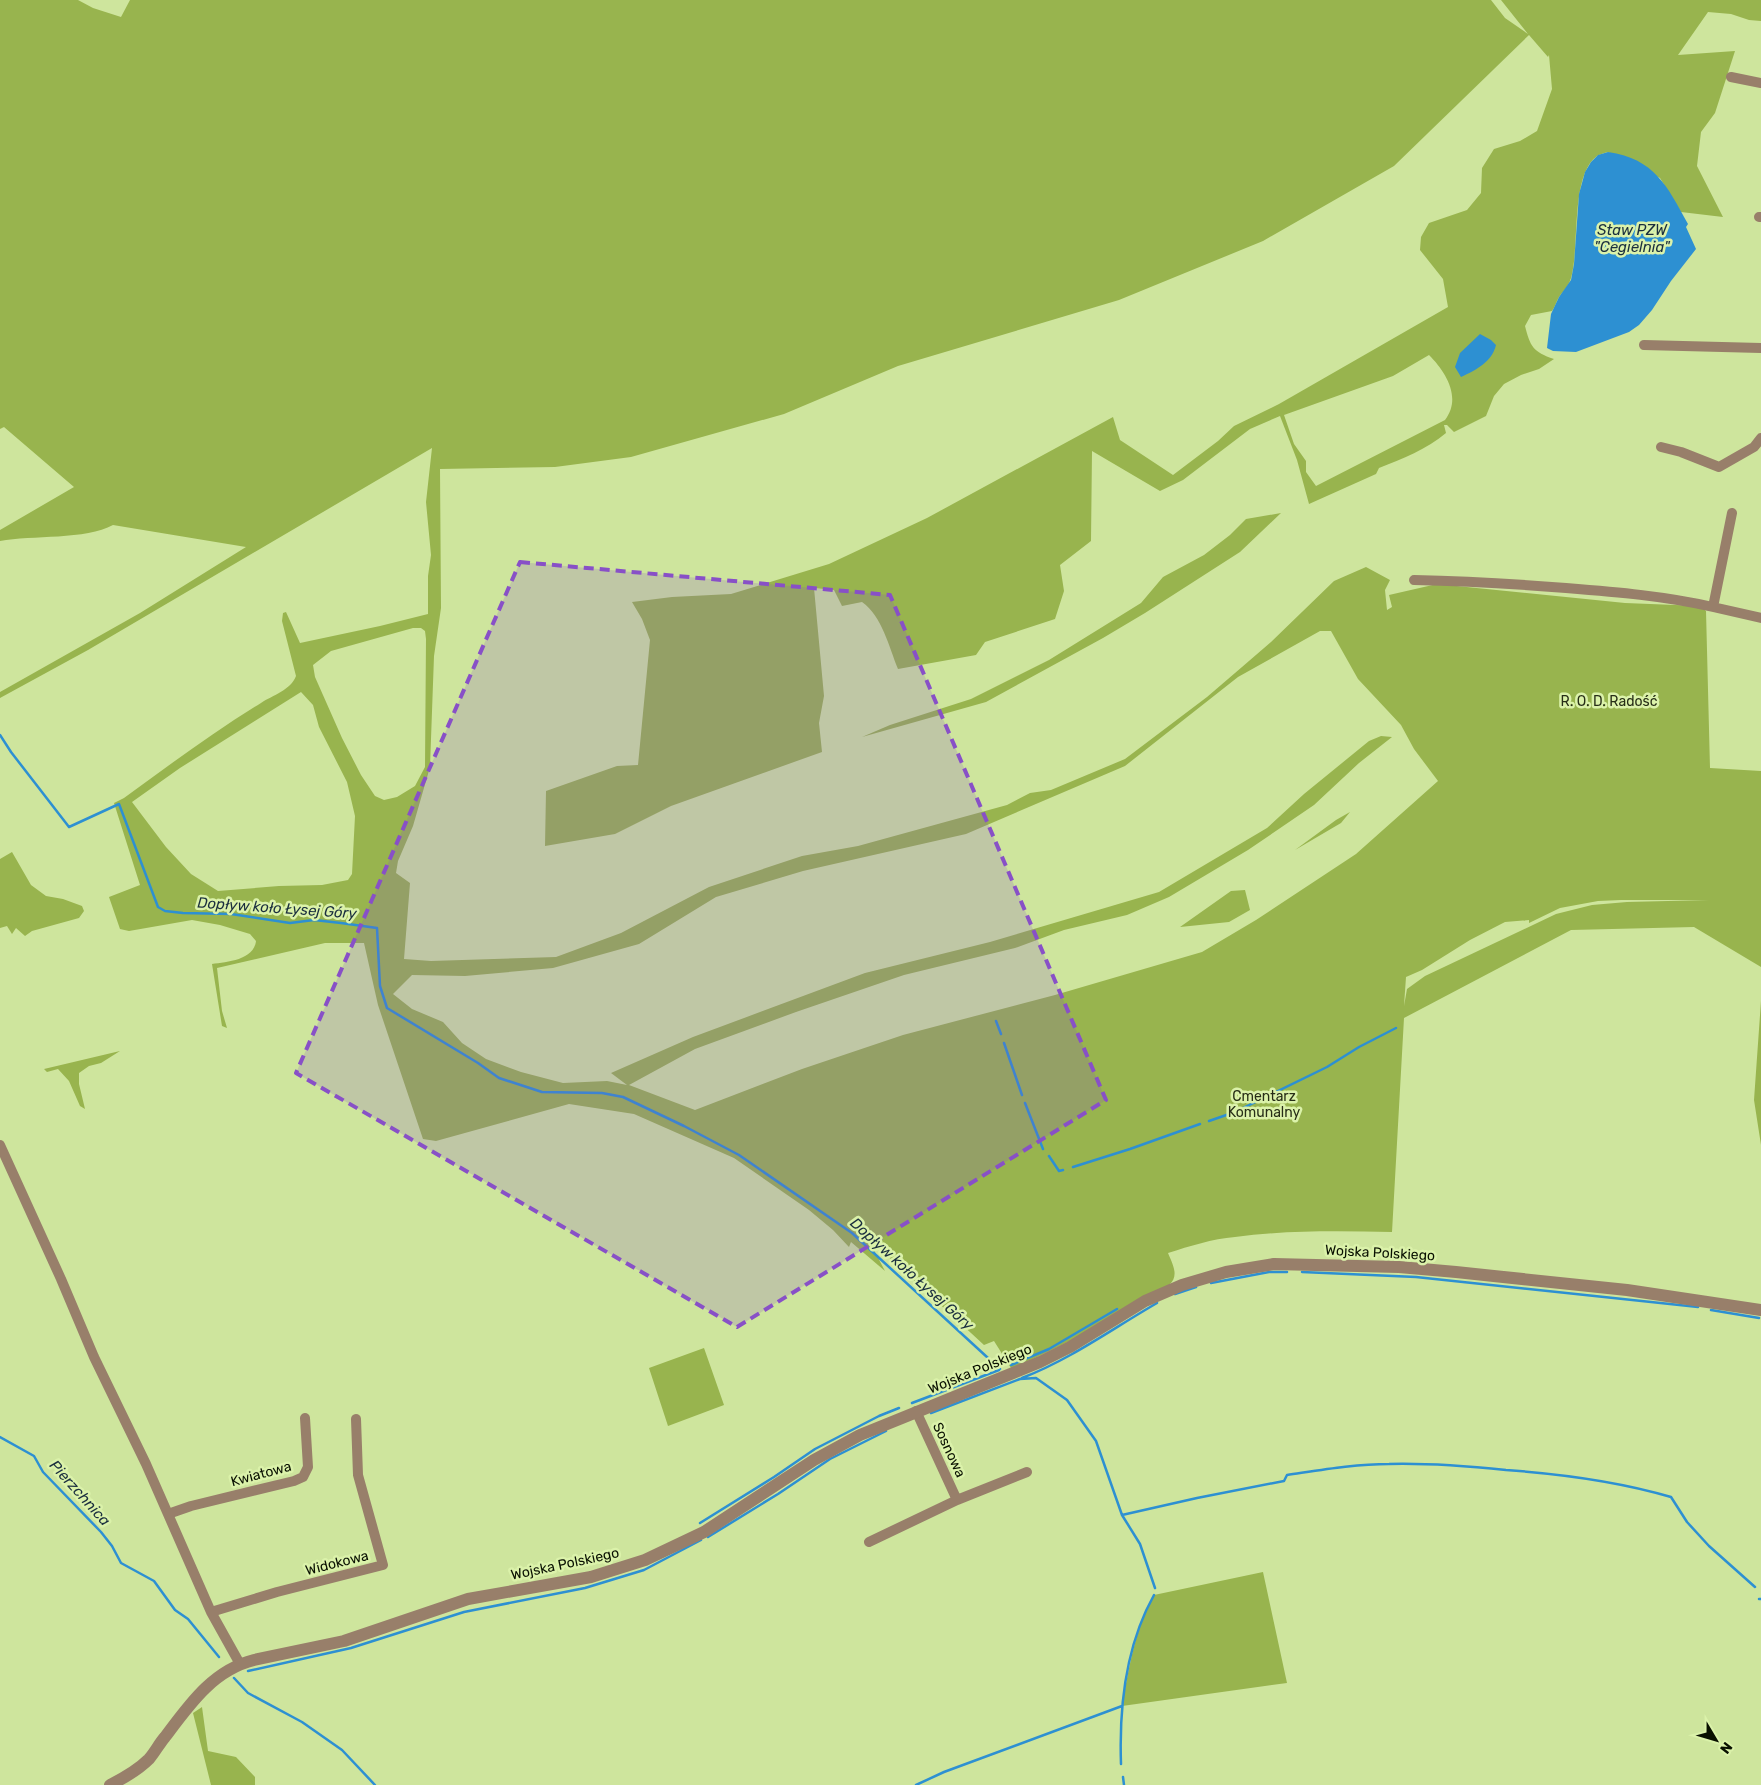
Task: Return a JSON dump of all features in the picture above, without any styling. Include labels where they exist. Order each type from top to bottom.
[{"type":"street","points":[[1731,77],[1761,83]]},
{"type":"street","points":[[1644,345],[1761,348]]},
{"type":"street","points":[[1661,447],[1719,467],[1754,447],[1761,438]]},
{"type":"street","points":[[1713,607],[1732,512]]},
{"type":"street","points":[[1414,580],[1470,581],[1624,593],[1685,601],[1761,618]]},
{"type":"street","points":[[0,1145],[69,1296],[94,1357],[143,1457],[211,1612],[240,1664]]},
{"type":"street","name":"Wojska Polskiego","points":[[110,1785],[128,1776],[149,1758],[202,1690],[240,1664],[338,1642],[468,1599],[591,1577],[645,1560],[704,1532],[835,1447],[872,1429],[1049,1357],[1070,1347],[1132,1308],[1163,1292],[1200,1278],[1256,1266],[1305,1264],[1413,1268],[1627,1290],[1714,1301],[1761,1310]]},
{"type":"street","name":"Sosnowa","points":[[916,1411],[957,1500]]},
{"type":"street","name":"Kwiatowa","points":[[168,1514],[191,1506],[294,1481],[302,1477],[308,1467],[305,1418]]},
{"type":"street","name":"Widokowa","points":[[211,1612],[277,1592],[383,1565],[358,1474],[356,1419]]},
{"type":"street","name":"Sosnowa","points":[[869,1542],[957,1500],[1027,1472]]},
{"type":"highlighted area","points":[[520,562],[890,595],[1106,1100],[737,1327],[296,1073]]},
{"type":"green space","points":[[0,0],[78,0],[93,8],[121,17],[130,0],[1491,0],[1505,18],[1528,34],[1501,0],[1761,0],[1761,21],[1749,20],[1731,14],[1708,12],[1678,55],[1735,51],[1715,113],[1701,132],[1697,166],[1723,217],[1681,212],[1660,178],[1608,152],[1597,156],[1589,165],[1579,195],[1574,265],[1570,281],[1552,311],[1531,315],[1525,326],[1529,339],[1537,351],[1554,359],[1539,369],[1521,375],[1504,384],[1494,396],[1486,416],[1454,432],[1447,425],[1444,425],[1446,433],[1423,449],[1379,468],[1376,474],[1309,504],[1297,460],[1280,416],[1250,429],[1183,480],[1160,491],[1092,451],[1091,541],[1060,565],[1064,591],[1055,619],[985,642],[976,655],[898,669],[884,632],[869,608],[862,602],[842,606],[834,590],[814,588],[824,696],[819,723],[822,752],[671,806],[615,834],[545,846],[546,791],[617,766],[638,765],[650,640],[642,619],[632,602],[672,597],[731,594],[829,564],[927,518],[1113,417],[1120,440],[1173,475],[1218,441],[1234,426],[1279,404],[1448,307],[1443,279],[1420,250],[1421,237],[1429,223],[1467,210],[1481,193],[1482,168],[1494,149],[1520,141],[1537,131],[1552,89],[1549,55],[1548,57],[1529,35],[1394,166],[1263,241],[1119,300],[898,366],[784,414],[631,457],[555,467],[440,469],[441,608],[434,656],[430,767],[413,826],[398,861],[396,873],[410,883],[404,959],[431,961],[556,957],[621,933],[709,887],[802,856],[858,846],[1007,805],[1030,793],[1051,790],[1125,759],[1207,697],[1271,642],[1334,581],[1366,567],[1390,580],[1385,590],[1387,610],[1392,607],[1389,595],[1437,584],[1625,603],[1700,606],[1706,611],[1710,768],[1761,771],[1761,967],[1694,927],[1571,930],[1404,1018],[1392,1232],[1274,1233],[1209,1241],[1168,1253],[1175,1274],[1169,1285],[1072,1340],[1011,1368],[994,1341],[984,1345],[867,1237],[885,1271],[851,1242],[849,1247],[833,1230],[809,1210],[734,1158],[634,1114],[569,1104],[436,1141],[423,1139],[378,1005],[364,943],[325,943],[217,968],[222,1011],[227,1028],[222,1026],[212,964],[232,961],[245,956],[254,947],[256,941],[250,934],[220,925],[192,920],[129,931],[120,929],[109,897],[140,885],[114,803],[124,798],[226,725],[281,692],[294,681],[296,676],[282,621],[283,613],[286,612],[300,643],[428,614],[428,576],[431,555],[426,502],[432,448],[88,650],[0,698],[0,692],[140,613],[246,547],[113,525],[102,530],[74,535],[0,541],[0,530],[74,487],[4,427],[0,429]],"holes":[[[1429,355],[1446,377],[1452,394],[1450,412],[1445,420],[1316,486],[1306,472],[1306,461],[1294,444],[1284,415],[1393,376]],[[413,628],[421,628],[425,631],[425,767],[415,786],[397,797],[384,800],[375,796],[361,775],[342,738],[315,677],[313,665],[331,651]],[[1320,631],[1331,631],[1358,679],[1401,725],[1414,749],[1438,781],[1356,854],[1256,920],[1202,952],[1055,995],[903,1035],[802,1069],[695,1110],[629,1085],[695,1049],[796,1012],[904,975],[1015,948],[1064,930],[1127,915],[1169,897],[1248,850],[1314,805],[1359,763],[1392,737],[1381,736],[1369,741],[1304,794],[1267,828],[1159,892],[990,942],[865,973],[693,1037],[611,1073],[627,1085],[607,1081],[563,1083],[521,1072],[486,1059],[462,1043],[443,1022],[412,1009],[393,994],[412,975],[465,976],[553,968],[639,944],[716,897],[803,871],[966,834],[1125,766],[1238,677]],[[301,692],[313,705],[319,727],[347,782],[355,816],[352,874],[348,880],[322,885],[218,891],[191,874],[166,847],[132,802],[180,768]],[[1709,900],[1627,902],[1592,905],[1556,914],[1425,976],[1407,989],[1404,1006],[1406,977],[1422,970],[1470,940],[1505,922],[1529,920],[1529,923],[1560,908],[1598,901]]]},
{"type":"green space","points":[[1281,513],[1240,552],[1145,613],[986,702],[862,737],[890,725],[971,699],[1049,660],[1141,603],[1163,577],[1204,555],[1230,535],[1246,519]]},
{"type":"green space","points":[[1350,812],[1341,823],[1295,850],[1336,820]]},
{"type":"green space","points":[[12,852],[31,885],[46,896],[63,899],[82,906],[84,911],[79,918],[32,931],[25,936],[16,928],[12,934],[7,926],[0,928],[0,859]]},
{"type":"green space","points":[[1245,890],[1250,910],[1229,922],[1180,927],[1231,891]]},
{"type":"green space","points":[[1761,1001],[1761,1145],[1754,1100]]},
{"type":"green space","points":[[120,1051],[101,1063],[89,1066],[79,1073],[79,1084],[85,1109],[80,1106],[69,1081],[58,1069],[47,1072],[44,1069]]},
{"type":"green space","points":[[704,1348],[724,1405],[668,1426],[649,1368]]},
{"type":"green space","points":[[1263,1572],[1287,1683],[1122,1706],[1137,1635],[1154,1595]]},
{"type":"green space","points":[[202,1707],[208,1751],[236,1757],[255,1777],[255,1785],[211,1785],[193,1713]]},
{"type":"water","name":"Staw PZW \"Cegielnia\"","points":[[1608,152],[1637,161],[1658,176],[1688,224],[1686,227],[1696,249],[1639,325],[1629,332],[1576,352],[1553,351],[1547,348],[1551,314],[1559,297],[1571,280],[1574,264],[1579,194],[1585,172],[1598,155]]},
{"type":"water","points":[[1480,334],[1496,345],[1494,351],[1483,365],[1461,377],[1455,367],[1460,353]]},
{"type":"waterway","name":"Dopływ koło Łysej Góry","points":[[0,735],[69,827],[119,804],[158,907],[165,911],[183,913],[231,914],[290,923],[314,920],[377,928],[380,986],[387,1008],[478,1063],[499,1078],[542,1092],[602,1093],[623,1097],[739,1155],[852,1233],[1000,1369]]},
{"type":"waterway","points":[[996,1021],[1001,1034]]},
{"type":"waterway","points":[[1209,1121],[1235,1112],[1327,1067],[1359,1047],[1396,1028]]},
{"type":"waterway","points":[[1004,1043],[1022,1095]]},
{"type":"waterway","points":[[1025,1103],[1043,1149]]},
{"type":"waterway","points":[[1073,1167],[1200,1124]]},
{"type":"waterway","points":[[1049,1156],[1059,1171],[1063,1170]]},
{"type":"waterway","points":[[1211,1283],[1269,1272],[1287,1272]]},
{"type":"waterway","points":[[1302,1272],[1416,1277],[1698,1307]]},
{"type":"waterway","points":[[1175,1294],[1196,1287]]},
{"type":"waterway","points":[[1022,1378],[1074,1353],[1157,1303]]},
{"type":"waterway","points":[[1011,1365],[1049,1349],[1117,1309]]},
{"type":"waterway","points":[[1711,1310],[1759,1318]]},
{"type":"waterway","points":[[912,1403],[999,1370]]},
{"type":"waterway","name":"Dopływ koło Łysej Góry","points":[[931,1413],[1020,1379],[1036,1378],[1067,1400],[1096,1441],[1122,1515],[1140,1544],[1155,1588]]},
{"type":"waterway","points":[[700,1523],[815,1449],[879,1416],[899,1408]]},
{"type":"waterway","points":[[708,1537],[830,1459],[886,1431]]},
{"type":"waterway","name":"Pierzchnica","points":[[0,1437],[34,1456],[43,1472],[101,1532],[112,1546],[121,1563],[154,1581],[175,1610],[188,1619],[219,1657]]},
{"type":"waterway","points":[[1122,1515],[1284,1481],[1287,1475],[1351,1466],[1433,1464],[1548,1474],[1610,1482],[1671,1497],[1687,1522],[1709,1546],[1755,1587]]},
{"type":"waterway","points":[[248,1671],[351,1648],[464,1612],[585,1588],[644,1570],[701,1540]]},
{"type":"waterway","name":"Dopływ koło Łysej Góry","points":[[1121,1764],[1121,1721],[1126,1677],[1137,1634],[1144,1614],[1154,1595]]},
{"type":"waterway","name":"Pierzchnica","points":[[234,1678],[248,1693],[302,1722],[342,1750],[375,1785]]},
{"type":"waterway","points":[[916,1785],[944,1772],[1122,1706]]},
{"type":"waterway","name":"Dopływ koło Łysej Góry","points":[[1123,1777],[1124,1785]]},
{"type":"park label","name":"R. O. D. Radość","points":[[1609,701]]},
{"type":"park label","name":"Cmentarz Komunalny","points":[[1264,1104]]}]
